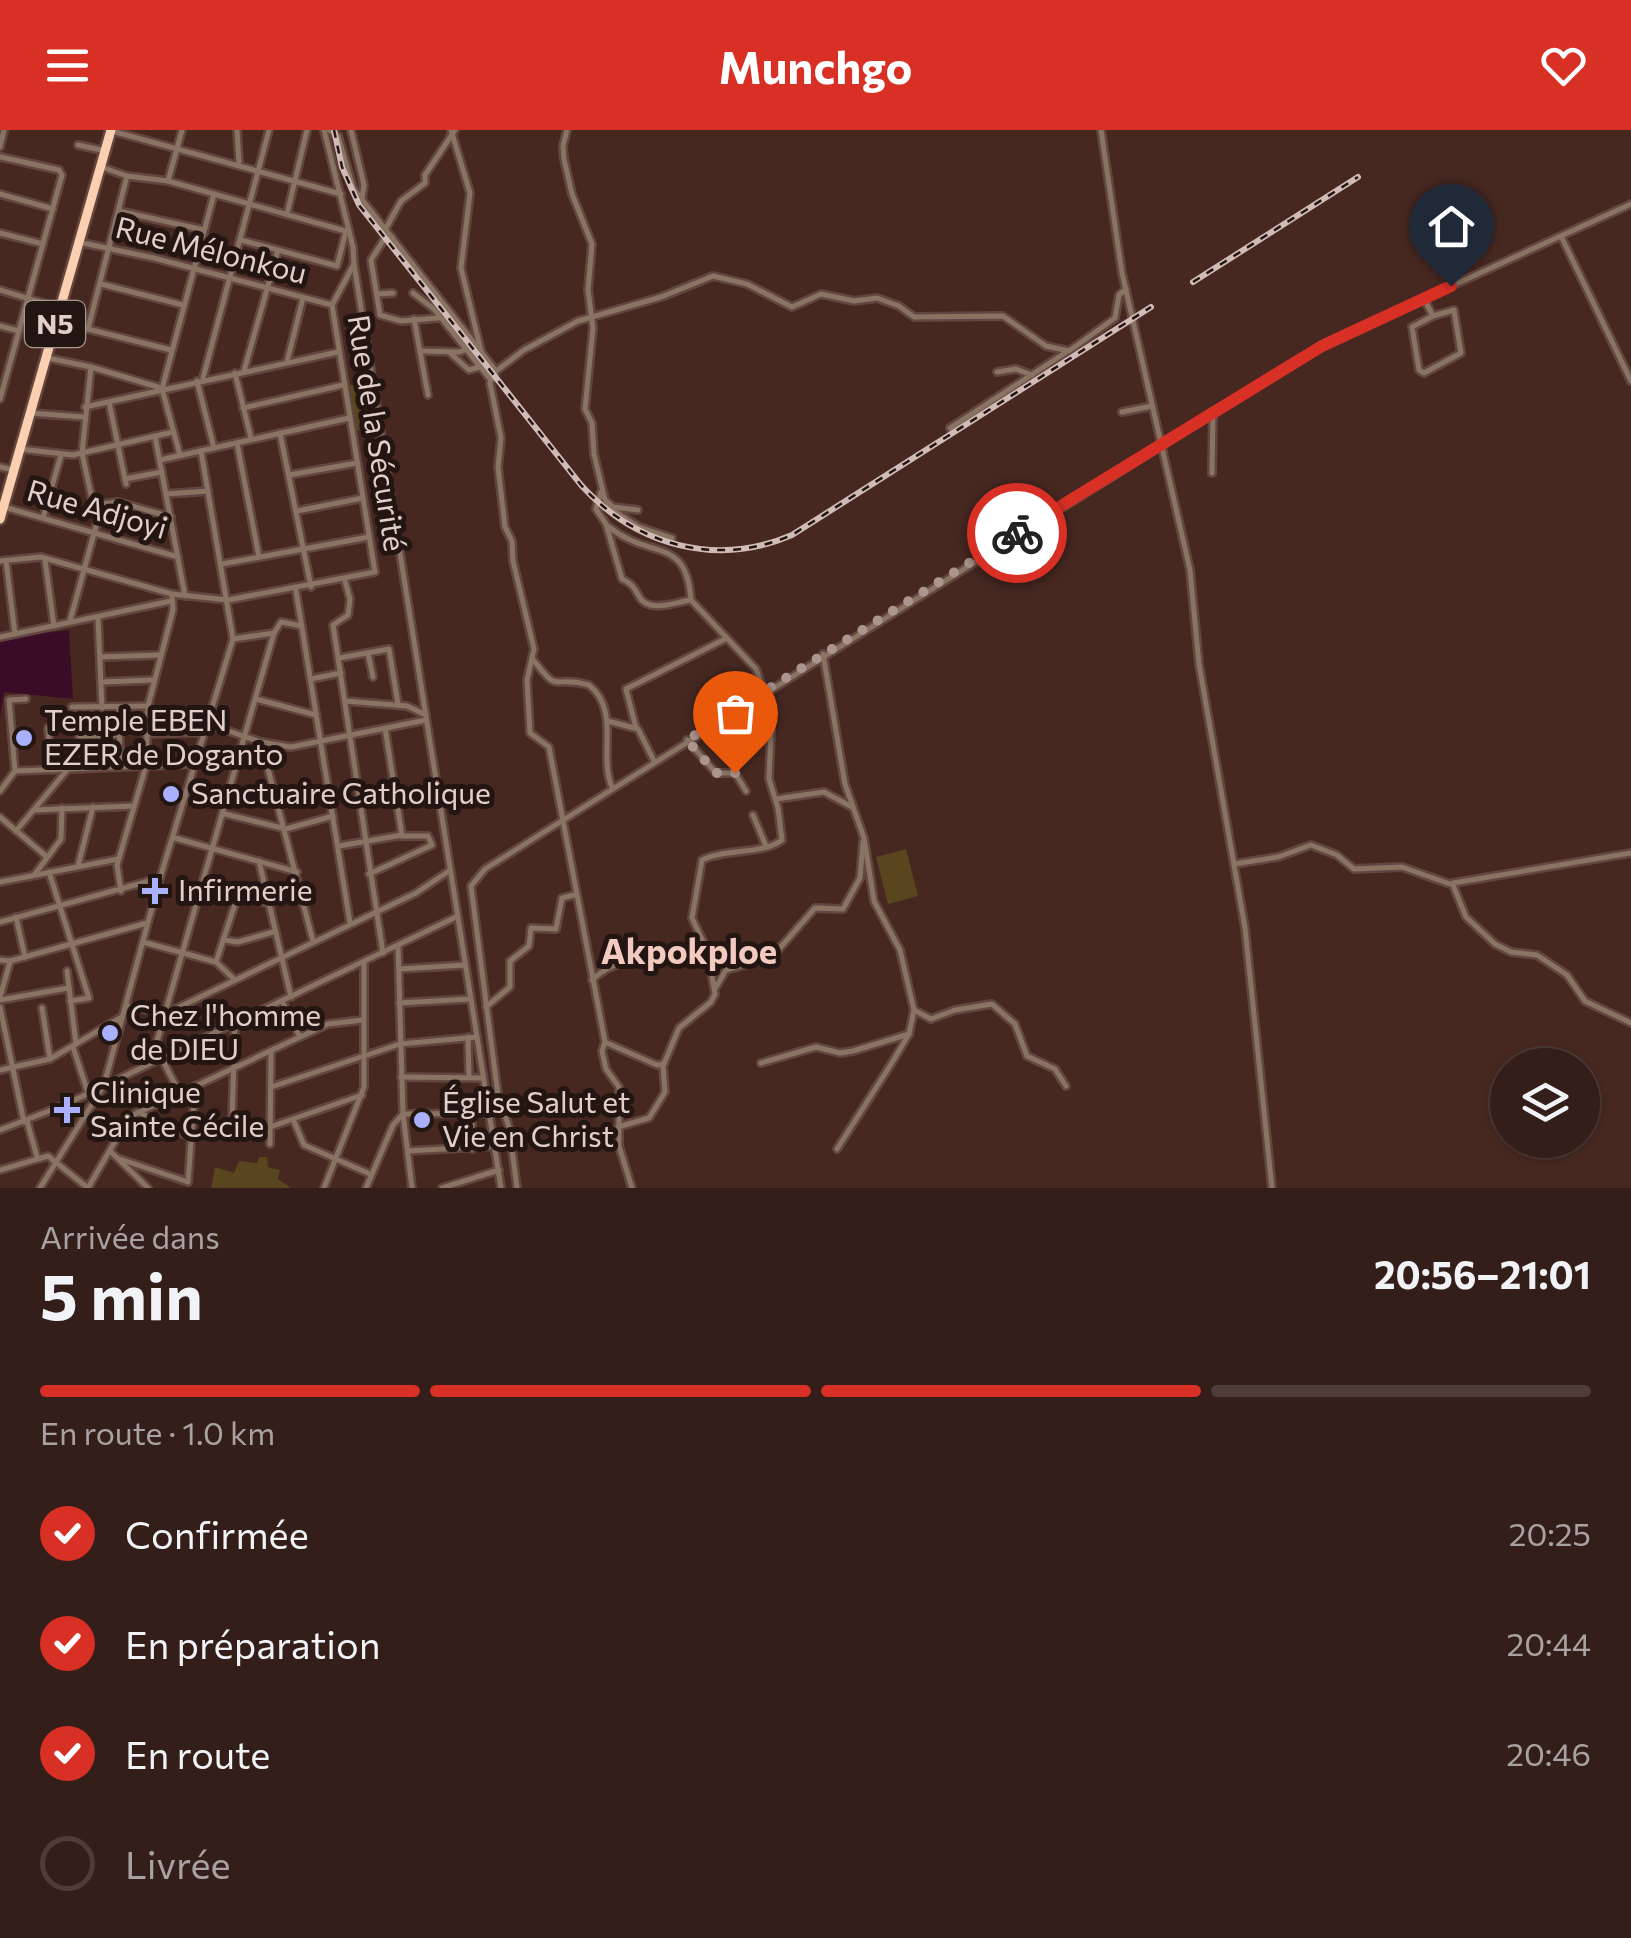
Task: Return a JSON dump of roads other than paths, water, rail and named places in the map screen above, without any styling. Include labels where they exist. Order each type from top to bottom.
[{"type":"highway","name":"N5","points":[[0,519],[8,468],[110,130]]},
{"type":"highway","name":"N5","points":[[76,242],[110,130]]},
{"type":"highway","name":"N5","points":[[8,468],[20,449],[58,308]]},
{"type":"street","points":[[0,146],[4,130]]},
{"type":"street","points":[[110,130],[341,194]]},
{"type":"street","points":[[168,181],[182,130]]},
{"type":"street","points":[[237,130],[240,163]]},
{"type":"street","points":[[214,448],[200,380],[269,130]]},
{"type":"street","points":[[287,214],[307,130]]},
{"type":"street","points":[[327,130],[354,264],[501,1188]]},
{"type":"street","points":[[327,130],[338,136],[348,178],[362,198],[496,371]]},
{"type":"street","points":[[351,130],[364,185],[362,198]]},
{"type":"street","points":[[567,130],[562,146],[564,159],[572,194],[592,244],[588,290],[593,328],[585,409],[592,422],[602,489],[608,504],[638,510]]},
{"type":"street","points":[[1101,130],[1126,289],[1190,570],[1199,664],[1245,928],[1272,1188]]},
{"type":"street","points":[[385,230],[401,201],[424,183],[452,131]]},
{"type":"street","points":[[452,131],[470,194],[461,268],[482,354]]},
{"type":"street","points":[[78,144],[101,150]]},
{"type":"street","points":[[0,158],[62,171],[0,399]]},
{"type":"street","points":[[101,166],[348,232]]},
{"type":"street","points":[[88,328],[128,176]]},
{"type":"street","points":[[0,194],[53,209]]},
{"type":"street","points":[[180,455],[162,389],[214,194]]},
{"type":"street","points":[[517,1188],[498,1095],[471,886],[485,869],[1161,442],[1322,346],[1631,204]]},
{"type":"street","points":[[119,211],[204,230]]},
{"type":"street","points":[[241,240],[337,266],[348,232]]},
{"type":"street","points":[[0,233],[43,244]]},
{"type":"street","points":[[1561,236],[1631,381]]},
{"type":"street","points":[[392,237],[372,254],[383,318],[438,318]]},
{"type":"street","name":"Rue Mélonkou","points":[[76,242],[332,305]]},
{"type":"street","points":[[244,371],[278,250]]},
{"type":"street","name":"Rue de la Sécurité","points":[[345,581],[375,572],[332,305],[354,264]]},
{"type":"street","points":[[490,379],[524,350],[590,319],[713,276],[747,284],[792,307],[820,294],[854,301],[876,298],[899,306],[914,317],[1002,316],[1046,346],[1067,351]]},
{"type":"street","points":[[101,284],[184,305]]},
{"type":"street","points":[[950,428],[1115,318],[1120,295],[1126,289]]},
{"type":"street","points":[[0,290],[58,308]]},
{"type":"street","points":[[378,294],[393,293]]},
{"type":"street","points":[[413,293],[426,301],[490,379],[501,438],[498,467],[504,526],[512,541],[512,561],[534,649],[527,680],[530,733],[549,747],[605,1042],[602,1051],[606,1069],[619,1087],[620,1146],[632,1188]]},
{"type":"street","points":[[286,362],[303,297]]},
{"type":"street","points":[[1424,299],[1433,316]]},
{"type":"street","points":[[1454,310],[1462,353],[1424,373],[1419,370],[1412,328],[1433,316],[1454,310]]},
{"type":"street","points":[[414,319],[428,395]]},
{"type":"street","points":[[56,321],[171,350]]},
{"type":"street","points":[[0,326],[19,331]]},
{"type":"street","points":[[422,351],[449,352],[476,346]]},
{"type":"street","points":[[85,407],[338,352]]},
{"type":"street","points":[[449,352],[469,370],[480,367]]},
{"type":"street","points":[[45,358],[90,366],[162,389]]},
{"type":"street","points":[[0,364],[9,367]]},
{"type":"street","points":[[90,366],[82,453],[93,504],[118,502],[171,517]]},
{"type":"street","points":[[997,372],[1016,369],[1032,375]]},
{"type":"street","points":[[235,373],[251,440]]},
{"type":"street","points":[[244,408],[344,385]]},
{"type":"street","points":[[108,402],[126,482],[162,472]]},
{"type":"street","points":[[1122,412],[1152,406]]},
{"type":"street","points":[[1212,473],[1213,411]]},
{"type":"street","points":[[30,413],[84,417]]},
{"type":"street","points":[[160,460],[349,418]]},
{"type":"street","points":[[20,449],[61,455],[82,453],[173,432]]},
{"type":"street","points":[[280,433],[311,587]]},
{"type":"street","points":[[155,436],[185,596]]},
{"type":"street","points":[[237,442],[259,558]]},
{"type":"street","points":[[40,1188],[104,1085],[160,878],[233,638],[200,451]]},
{"type":"street","points":[[43,518],[61,455]]},
{"type":"street","points":[[289,475],[356,463]]},
{"type":"street","points":[[602,489],[596,509],[606,524],[622,579],[651,606],[691,600]]},
{"type":"street","points":[[166,494],[208,491]]},
{"type":"street","points":[[296,511],[362,498]]},
{"type":"street","points":[[600,501],[639,526],[672,538]]},
{"type":"street","points":[[70,623],[102,504]]},
{"type":"street","name":"Rue Adjoyi","points":[[2,506],[178,557]]},
{"type":"street","points":[[606,524],[640,545],[679,559],[688,572],[691,600],[756,669],[763,692],[771,731],[769,779],[780,800],[782,840],[711,856],[700,864],[692,918],[708,949],[714,990]]},
{"type":"street","points":[[222,564],[369,537]]},
{"type":"street","points":[[46,559],[54,626]]},
{"type":"street","points":[[16,634],[3,561],[46,559],[172,598]]},
{"type":"street","points":[[0,636],[98,619],[172,598],[228,600],[345,581],[350,599],[348,615],[333,625],[383,953]]},
{"type":"street","points":[[296,590],[350,923]]},
{"type":"street","points":[[121,891],[116,879],[118,860],[146,766],[148,706],[172,598]]},
{"type":"street","points":[[98,619],[102,708]]},
{"type":"street","points":[[151,1062],[167,1013],[179,953],[215,848],[274,633],[281,622],[302,626]]},
{"type":"street","points":[[233,638],[274,633]]},
{"type":"street","points":[[654,761],[636,728],[626,689],[726,638]]},
{"type":"street","points":[[339,658],[390,650],[398,704]]},
{"type":"street","points":[[368,654],[373,678]]},
{"type":"street","points":[[823,654],[846,788],[864,838],[874,901],[900,950],[914,1010],[908,1034],[868,1106],[837,1149]]},
{"type":"street","points":[[100,657],[161,655]]},
{"type":"street","points":[[532,658],[544,678],[558,683],[581,682],[595,689],[606,720],[606,770],[612,788]]},
{"type":"street","points":[[310,679],[341,674]]},
{"type":"street","points":[[102,682],[154,680]]},
{"type":"street","points":[[0,791],[15,771],[9,700],[26,698]]},
{"type":"street","points":[[256,699],[316,715]]},
{"type":"street","points":[[345,701],[398,704],[426,718]]},
{"type":"street","points":[[72,707],[148,706]]},
{"type":"street","points":[[119,708],[120,767]]},
{"type":"street","points":[[146,734],[207,728],[291,746],[426,718]]},
{"type":"street","points":[[606,720],[636,728]]},
{"type":"street","points":[[0,724],[11,723]]},
{"type":"street","points":[[48,728],[52,770]]},
{"type":"street","points":[[384,728],[401,836]]},
{"type":"street","points":[[79,736],[118,735]]},
{"type":"street","points":[[687,740],[716,773],[735,773],[746,790]]},
{"type":"street","points":[[262,742],[313,941]]},
{"type":"street","points":[[15,771],[196,764]]},
{"type":"street","points":[[16,831],[68,770]]},
{"type":"street","points":[[834,794],[846,788]]},
{"type":"street","points":[[780,800],[824,792],[834,794],[853,808]]},
{"type":"street","points":[[34,810],[134,806]]},
{"type":"street","points":[[78,866],[94,807]]},
{"type":"street","points":[[35,874],[61,840],[62,808]]},
{"type":"street","points":[[224,814],[286,829],[333,816]]},
{"type":"street","points":[[753,815],[766,846]]},
{"type":"street","points":[[0,817],[47,857]]},
{"type":"street","points":[[338,846],[428,836],[432,845],[370,874]]},
{"type":"street","points":[[174,838],[297,872]]},
{"type":"street","points":[[618,1126],[649,1118],[665,1092],[664,1064],[679,1028],[710,1002],[726,970],[772,958],[815,908],[843,908],[860,878],[864,838]]},
{"type":"street","points":[[1234,864],[1317,845],[1346,860],[1354,869],[1402,866],[1450,884],[1458,889],[1466,916],[1495,944],[1510,952],[1537,955],[1568,975],[1585,1001],[1631,1023]]},
{"type":"street","points":[[1450,884],[1631,853]]},
{"type":"street","points":[[0,882],[118,860]]},
{"type":"street","points":[[258,860],[290,997]]},
{"type":"street","points":[[49,872],[89,998],[70,1001]]},
{"type":"street","points":[[126,1006],[167,1013],[416,893],[450,872]]},
{"type":"street","points":[[0,922],[160,878]]},
{"type":"street","points":[[202,886],[269,903]]},
{"type":"street","points":[[486,1006],[510,987],[510,962],[528,946],[532,928],[556,930],[562,898],[575,894]]},
{"type":"street","points":[[216,962],[238,896]]},
{"type":"street","points":[[16,917],[25,957]]},
{"type":"street","points":[[0,1130],[26,1122],[456,917]]},
{"type":"street","points":[[0,960],[10,961],[147,924]]},
{"type":"street","points":[[224,940],[238,942],[273,932]]},
{"type":"street","points":[[143,942],[216,962],[234,979]]},
{"type":"street","points":[[398,945],[403,1114],[412,1188]]},
{"type":"street","points":[[10,961],[0,1002],[2,1033],[38,1157]]},
{"type":"street","points":[[324,1188],[362,1094],[366,1055],[364,962]]},
{"type":"street","points":[[592,980],[616,962],[659,964]]},
{"type":"street","points":[[398,969],[465,965]]},
{"type":"street","points":[[67,971],[75,1045],[88,1093]]},
{"type":"street","points":[[0,1002],[68,988]]},
{"type":"street","points":[[399,1003],[470,998]]},
{"type":"street","points":[[282,1001],[300,1037]]},
{"type":"street","points":[[914,1010],[932,1019],[992,1004],[1015,1024],[1027,1056],[1054,1069],[1066,1086]]},
{"type":"street","points":[[42,1008],[50,1059]]},
{"type":"street","points":[[0,1070],[50,1059],[122,1017]]},
{"type":"street","points":[[0,1170],[48,1156],[88,1188],[129,1117],[333,1022],[363,1020]]},
{"type":"street","points":[[232,1121],[235,1022]]},
{"type":"street","points":[[761,1064],[816,1047],[853,1052],[908,1034]]},
{"type":"street","points":[[468,1037],[469,1077]]},
{"type":"street","points":[[271,1087],[400,1044],[477,1037]]},
{"type":"street","points":[[605,1042],[657,1065],[664,1064]]},
{"type":"street","points":[[270,1144],[271,1050]]},
{"type":"street","points":[[234,1056],[245,1064]]},
{"type":"street","points":[[161,1057],[179,1092]]},
{"type":"street","points":[[402,1077],[483,1078]]},
{"type":"street","points":[[120,1159],[188,1182],[195,1094],[201,1084]]},
{"type":"street","points":[[270,1128],[362,1094]]},
{"type":"street","points":[[138,1112],[192,1138]]},
{"type":"street","points":[[472,1112],[472,1149]]},
{"type":"street","points":[[366,1188],[393,1125],[403,1114],[504,1113]]},
{"type":"street","points":[[293,1119],[304,1145],[370,1174]]},
{"type":"street","points":[[407,1151],[494,1146]]},
{"type":"street","points":[[110,1151],[148,1188]]},
{"type":"street","points":[[442,1188],[498,1170]]},
{"type":"waterway","points":[[183,301],[190,271]]},
{"type":"railway","points":[[334,130],[342,167],[359,205],[581,485],[626,523],[678,545],[735,550],[792,535],[1151,307]]},
{"type":"railway","points":[[1193,282],[1358,177]]},
{"type":"place","name":"Temple EBEN EZER de Doganto","points":[[24,738]]},
{"type":"place","name":"Sanctuaire Catholique","points":[[171,794]]},
{"type":"place","name":"Infirmerie","points":[[155,891]]},
{"type":"place","name":"Chez l'homme de DIEU","points":[[110,1033]]},
{"type":"place","name":"Clinique Sainte Cécile","points":[[67,1110]]},
{"type":"place","name":"Église Salut et Vie en Christ","points":[[422,1120]]},
{"type":"district","name":"Akpokploe","points":[[689,952]]}]
